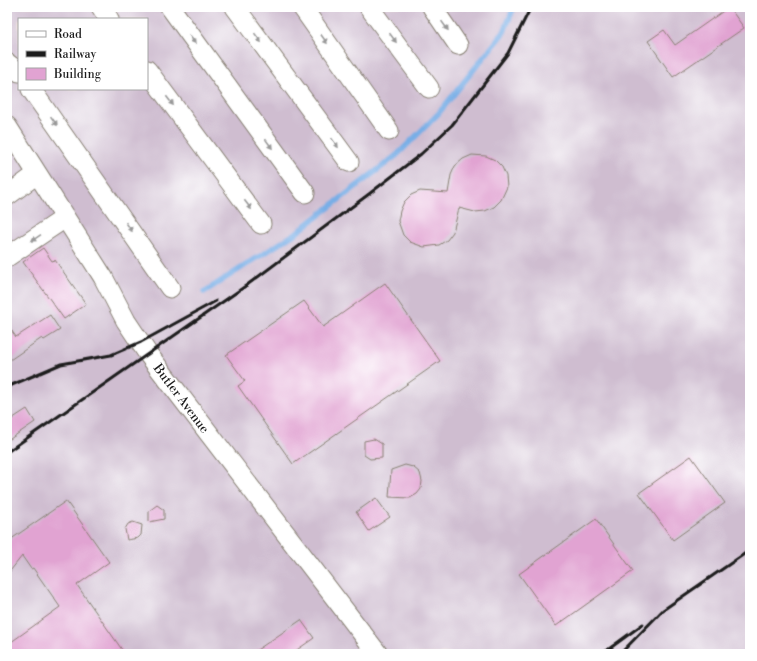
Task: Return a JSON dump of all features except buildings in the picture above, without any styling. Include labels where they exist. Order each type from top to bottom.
[{"type":"street","points":[[100,7],[108,18]]},
{"type":"street","points":[[170,7],[305,193]]},
{"type":"street","points":[[235,7],[349,162]]},
{"type":"street","points":[[302,7],[389,131]]},
{"type":"street","points":[[369,7],[429,88]]},
{"type":"street","points":[[432,7],[458,45]]},
{"type":"street","points":[[7,63],[18,71]]},
{"type":"street","points":[[148,71],[261,224]]},
{"type":"street","points":[[32,90],[145,250],[170,288]]},
{"type":"street","name":"Butler Avenue","points":[[7,126],[103,277],[126,321],[148,354],[378,654]]},
{"type":"street","points":[[7,196],[37,174]]},
{"type":"street","points":[[7,257],[65,218]]},
{"type":"shaded area","points":[[7,7],[750,7],[750,654],[7,654]]},
{"type":"waterway","points":[[204,292],[296,233],[397,155],[438,114],[504,32],[514,7]]},
{"type":"railway","points":[[7,452],[247,285],[421,154],[452,125],[508,53],[531,7]]},
{"type":"railway","points":[[7,387],[61,364],[111,355],[141,342],[216,301]]},
{"type":"railway","points":[[620,654],[663,610],[750,550]]},
{"type":"railway","points":[[602,654],[643,624]]}]
